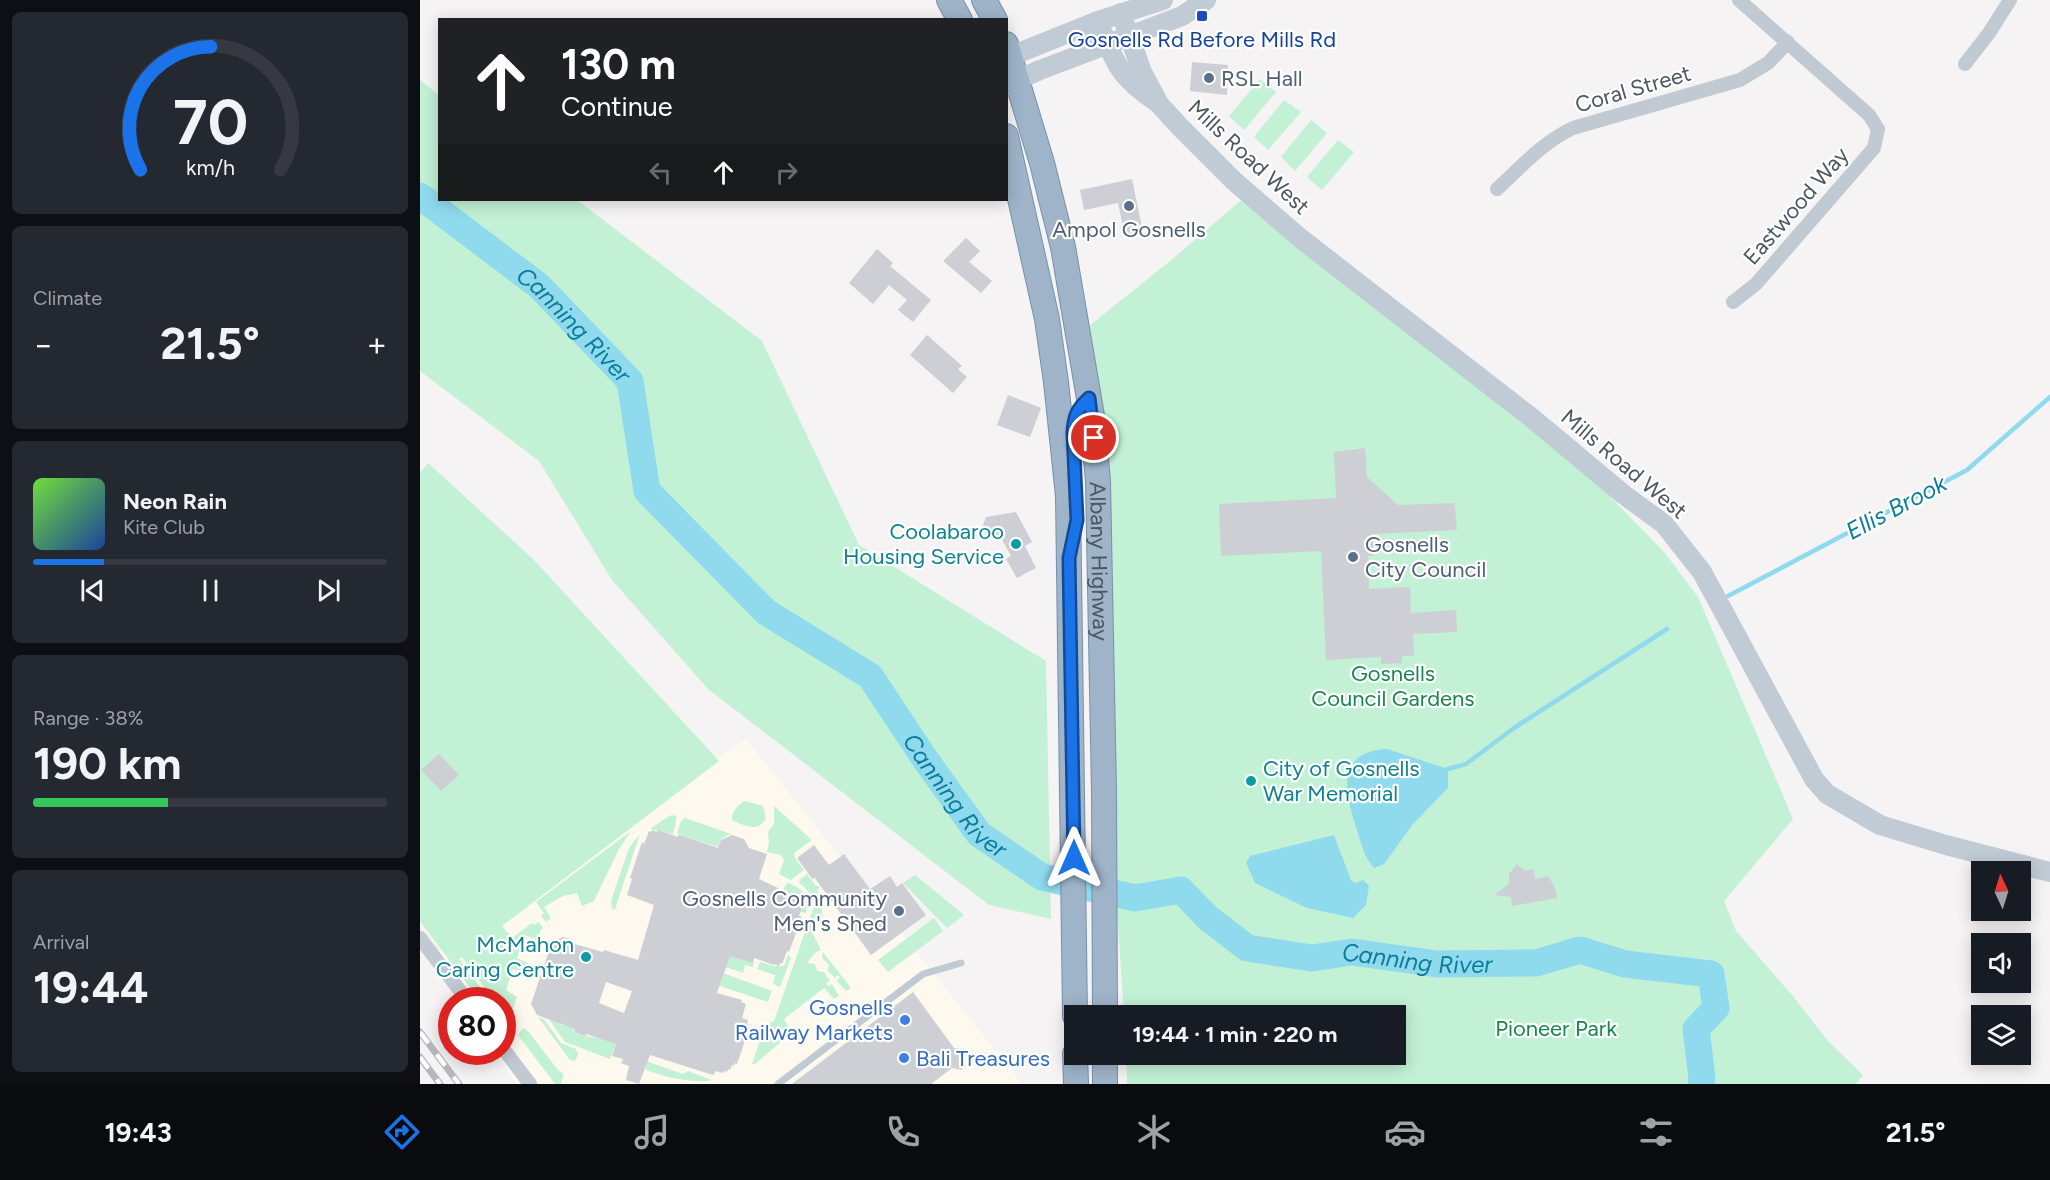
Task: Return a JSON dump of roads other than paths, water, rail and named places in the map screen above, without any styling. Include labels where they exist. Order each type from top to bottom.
[{"type":"highway","points":[[949,0],[959,18]]},
{"type":"highway","points":[[984,0],[994,18]]},
{"type":"highway","name":"Albany Highway","points":[[1008,53],[1012,82],[1042,163],[1063,247],[1089,398],[1098,481],[1105,1005]]},
{"type":"highway","name":"Albany Highway","points":[[1008,145],[1047,319],[1068,496],[1075,1005]]},
{"type":"highway","points":[[1069,558],[1077,520],[1073,447],[1074,418],[1079,407],[1089,398]]},
{"type":"highway","points":[[1076,1065],[1076,1084]]},
{"type":"highway","points":[[1105,1065],[1105,1084]]},
{"type":"main road","points":[[1008,53],[1163,0]]},
{"type":"main road","points":[[1012,82],[1182,16],[1206,0]]},
{"type":"main road","name":"Mills Road West","points":[[1120,13],[1142,72],[1160,104],[1172,120],[1234,181],[1300,238],[1664,524],[1702,572],[1814,780],[1827,794],[1880,825],[2050,872]]},
{"type":"main road","name":"Mills Road West","points":[[1098,21],[1116,64],[1135,87],[1160,104]]},
{"type":"street","points":[[1739,0],[1788,42]]},
{"type":"street","points":[[1965,64],[1989,33],[2010,0]]},
{"type":"street","name":"Eastwood Way","points":[[1733,302],[1756,284],[1874,148],[1878,129],[1869,115],[1788,42]]},
{"type":"street","name":"Coral Street","points":[[1497,189],[1559,135],[1573,128],[1740,80],[1768,63],[1788,42]]},
{"type":"street","points":[[420,938],[457,987]]},
{"type":"street","points":[[516,1065],[530,1084]]},
{"type":"lane","points":[[777,1084],[923,974],[961,963]]},
{"type":"water","points":[[1387,749],[1448,769],[1448,788],[1413,824],[1384,864],[1374,868],[1363,850],[1349,802],[1348,777],[1351,766],[1358,758],[1370,752]]},
{"type":"water","points":[[1334,835],[1351,880],[1356,883],[1363,880],[1369,886],[1366,905],[1353,918],[1307,908],[1255,883],[1246,863],[1250,856]]},
{"type":"waterway","name":"Canning River","points":[[420,196],[539,286],[630,381],[647,491],[766,612],[870,676],[925,759],[979,834],[1042,877],[1135,898],[1181,890],[1207,917],[1247,948],[1312,958],[1352,952],[1437,964],[1536,963],[1580,950],[1625,964],[1711,974],[1716,1008],[1696,1029],[1701,1084]]},
{"type":"waterway","name":"Ellis Brook","points":[[1728,596],[1967,470],[2050,397]]},
{"type":"waterway","name":"Ellis Brook","points":[[1448,769],[1466,764],[1514,728],[1667,629]]},
{"type":"railway","points":[[420,1032],[459,1084]]},
{"type":"railway","points":[[420,1057],[440,1084]]},
{"type":"place","name":"Gosnells Rd Before Mills Rd","points":[[1202,16]]},
{"type":"place","name":"RSL Hall","points":[[1209,78]]},
{"type":"place","name":"Ampol Gosnells","points":[[1129,206]]},
{"type":"place","name":"Coolabaroo Housing Service","points":[[1016,544]]},
{"type":"place","name":"Gosnells City Council","points":[[1353,557]]},
{"type":"place","name":"City of Gosnells War Memorial","points":[[1251,781]]},
{"type":"place","name":"Gosnells Community Men's Shed","points":[[899,911]]},
{"type":"place","name":"McMahon Caring Centre","points":[[586,957]]},
{"type":"place","name":"Gosnells Railway Markets","points":[[905,1020]]},
{"type":"place","name":"Bali Treasures","points":[[904,1058]]},
{"type":"park label","name":"Gosnells Council Gardens","points":[[1393,686]]},
{"type":"park label","name":"Pioneer Park","points":[[1556,1028]]}]
